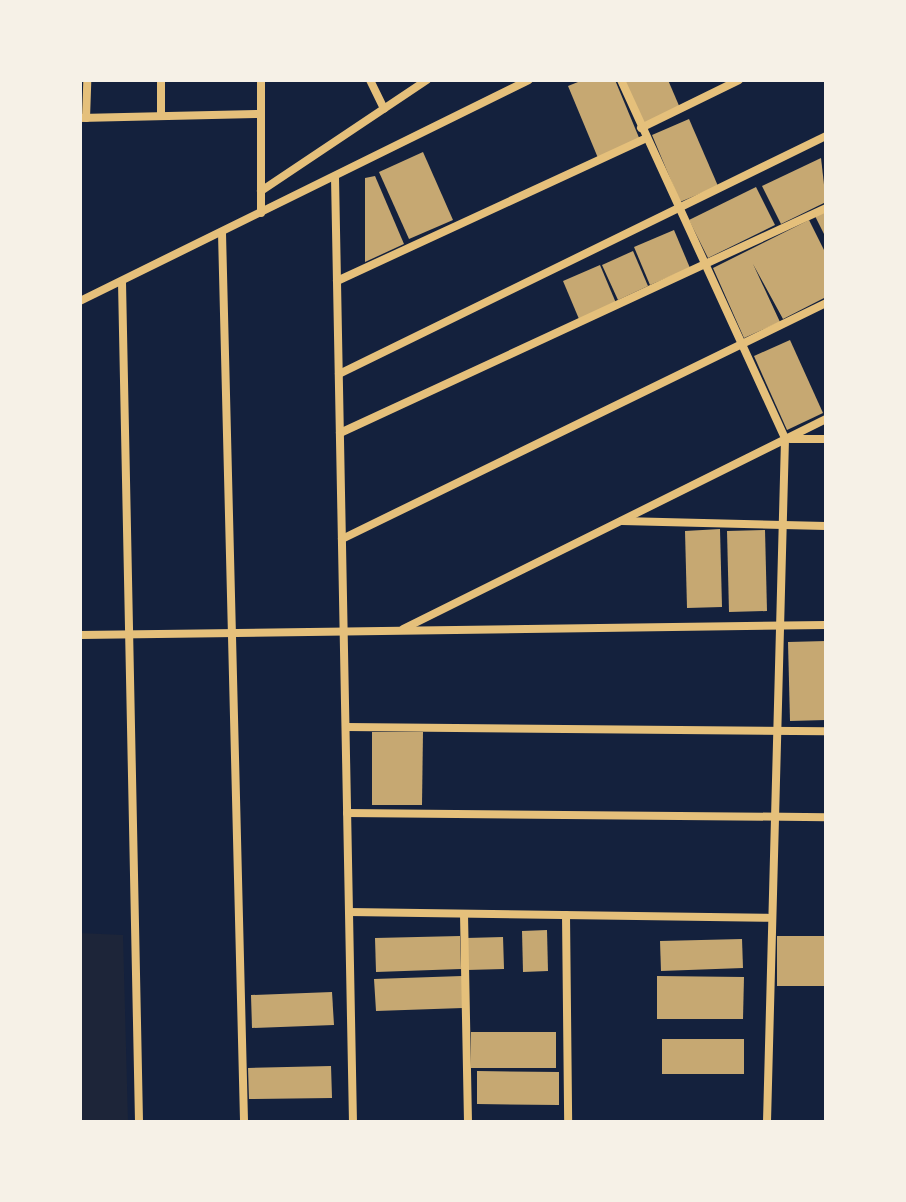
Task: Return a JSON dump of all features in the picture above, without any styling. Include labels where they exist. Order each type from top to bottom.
[{"type":"street","points":[[87,80],[83,118],[261,114]]},
{"type":"street","points":[[161,80],[161,116]]},
{"type":"street","points":[[261,80],[261,213]]},
{"type":"street","points":[[370,80],[384,109]]},
{"type":"street","points":[[261,191],[427,80]]},
{"type":"street","points":[[80,301],[529,80]]},
{"type":"street","points":[[621,80],[737,347],[785,439],[781,626],[767,918],[767,1122]]},
{"type":"street","points":[[641,128],[739,80]]},
{"type":"street","points":[[339,374],[826,136]]},
{"type":"street","points":[[337,281],[645,139]]},
{"type":"street","points":[[335,177],[353,1122]]},
{"type":"street","points":[[340,433],[826,208]]},
{"type":"street","points":[[222,233],[237,633],[244,1122]]},
{"type":"street","points":[[122,282],[139,1122]]},
{"type":"street","points":[[342,539],[826,303]]},
{"type":"street","points":[[398,631],[826,419]]},
{"type":"street","points":[[785,439],[826,439]]},
{"type":"street","points":[[617,521],[826,526]]},
{"type":"street","points":[[80,635],[826,625]]},
{"type":"street","points":[[346,727],[826,731]]},
{"type":"street","points":[[347,813],[826,817]]},
{"type":"street","points":[[349,912],[767,918]]},
{"type":"street","points":[[464,914],[468,1122]]},
{"type":"street","points":[[566,915],[568,1122]]},
{"type":"shaded area","points":[[80,933],[123,935],[128,1122],[80,1122]]},
{"type":"building","points":[[583,80],[615,80],[640,140],[598,158],[568,86]]},
{"type":"building","points":[[624,80],[668,80],[680,108],[643,124]]},
{"type":"building","points":[[689,119],[718,186],[680,202],[652,135]]},
{"type":"building","points":[[423,152],[453,220],[409,239],[379,172]]},
{"type":"building","points":[[821,158],[826,202],[781,224],[762,186]]},
{"type":"building","points":[[375,176],[404,244],[365,262],[365,178]]},
{"type":"building","points":[[756,187],[775,225],[708,258],[689,220]]},
{"type":"building","points":[[826,211],[826,238],[815,216]]},
{"type":"building","points":[[809,220],[826,254],[826,297],[783,319],[753,264],[780,322],[744,338],[713,268]]},
{"type":"building","points":[[674,230],[690,268],[650,285],[634,247]]},
{"type":"building","points":[[633,251],[648,286],[618,300],[602,265]]},
{"type":"building","points":[[600,265],[616,303],[579,319],[563,281]]},
{"type":"building","points":[[790,340],[823,413],[787,430],[754,356]]},
{"type":"building","points":[[720,529],[722,607],[687,608],[685,531]]},
{"type":"building","points":[[765,530],[767,611],[729,612],[727,531]]},
{"type":"building","points":[[826,641],[826,720],[790,721],[788,642]]},
{"type":"building","points":[[372,732],[423,732],[422,805],[372,805]]},
{"type":"building","points":[[547,930],[548,971],[523,972],[522,931]]},
{"type":"building","points":[[460,936],[461,969],[376,972],[375,938]]},
{"type":"building","points":[[777,936],[826,936],[826,986],[777,986]]},
{"type":"building","points":[[503,937],[504,969],[467,970],[466,938]]},
{"type":"building","points":[[742,939],[743,968],[661,971],[660,941]]},
{"type":"building","points":[[462,976],[463,1008],[376,1011],[374,979]]},
{"type":"building","points":[[657,976],[744,977],[743,1019],[657,1019]]},
{"type":"building","points":[[332,992],[334,1025],[252,1028],[251,995]]},
{"type":"building","points":[[471,1032],[556,1032],[556,1068],[471,1068]]},
{"type":"building","points":[[662,1039],[744,1039],[744,1074],[662,1074]]},
{"type":"building","points":[[331,1066],[332,1098],[249,1099],[248,1068]]},
{"type":"building","points":[[477,1071],[559,1072],[559,1105],[477,1104]]}]
